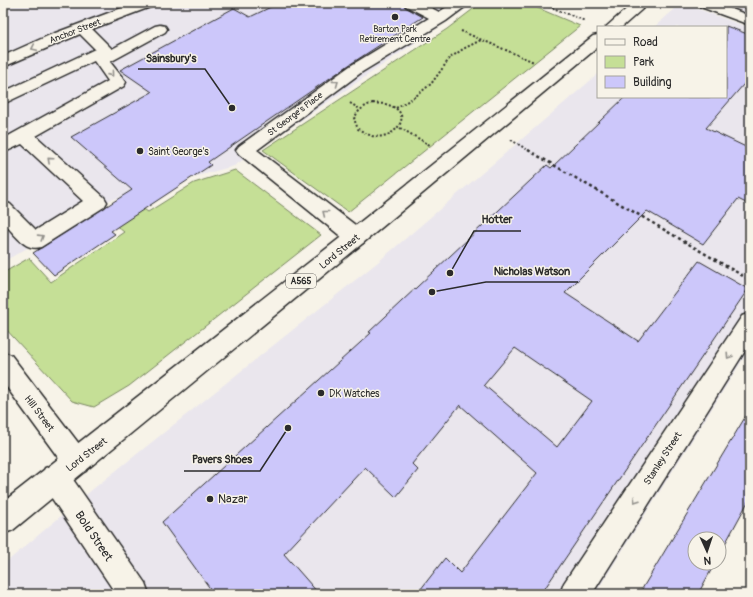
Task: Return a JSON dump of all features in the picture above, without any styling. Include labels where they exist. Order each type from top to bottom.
[{"type":"main road","name":"Anchor Street","points":[[3,62],[55,38],[83,29],[148,3]]},
{"type":"main road","points":[[411,3],[439,19]]},
{"type":"main road","name":"St George's Place","points":[[356,237],[245,150],[356,69],[463,3]]},
{"type":"main road","points":[[614,26],[642,3]]},
{"type":"main road","points":[[704,3],[750,21]]},
{"type":"main road","points":[[83,29],[108,53]]},
{"type":"main road","points":[[3,99],[160,29]]},
{"type":"main road","name":"Lord Street","points":[[3,520],[356,237],[557,73],[593,31]]},
{"type":"main road","points":[[3,147],[118,82],[101,61],[108,53]]},
{"type":"main road","points":[[3,208],[34,242],[97,202],[23,135]]},
{"type":"main road","name":"Stanley Street","points":[[575,594],[750,323]]},
{"type":"main road","name":"Hill Street","points":[[3,363],[66,470]]},
{"type":"main road","name":"Bold Street","points":[[66,470],[134,594]]},
{"type":"path","points":[[541,3],[593,31]]},
{"type":"path","points":[[439,19],[481,40],[557,73]]},
{"type":"path","points":[[396,108],[416,96],[431,84],[450,58],[463,49],[481,40]]},
{"type":"path","points":[[381,103],[396,108],[403,118],[403,123],[400,128],[387,135],[370,135],[358,129],[354,119],[356,113],[366,105],[381,103]]},
{"type":"path","points":[[490,127],[750,280]]},
{"type":"path","points":[[400,128],[453,158]]},
{"type":"shaded area","points":[[3,3],[474,3],[234,166],[110,200],[3,262]]},
{"type":"shaded area","points":[[682,3],[750,28],[750,348],[595,594],[3,594],[3,565],[93,489],[378,262],[597,75],[597,98],[727,98],[727,26],[655,26]]},
{"type":"shaded area","points":[[721,3],[750,3],[750,14]]},
{"type":"green space","points":[[481,3],[526,3],[580,26],[348,212],[263,150],[447,29]]},
{"type":"green space","points":[[235,170],[321,235],[129,386],[94,407],[72,401],[3,326],[3,273],[29,258],[51,282],[124,232],[99,212],[129,199],[148,212],[194,183]]},
{"type":"building","points":[[279,3],[403,3],[405,7],[423,17],[349,65],[208,162],[211,165],[111,231],[115,234],[54,275],[33,253],[132,190],[71,137],[152,92],[120,70],[234,8],[250,17]]},
{"type":"building","points":[[727,26],[750,35],[750,77],[706,128],[750,149],[750,205],[738,199],[703,244],[647,211],[565,293],[638,341],[699,261],[748,289],[541,594],[417,594],[445,558],[460,573],[537,473],[460,405],[412,464],[418,470],[396,497],[365,467],[284,554],[319,594],[214,594],[162,522],[371,333],[369,332],[547,165],[551,168],[624,98],[727,98]],"holes":[[[515,348],[592,401],[557,447],[484,385]]]},
{"type":"building","points":[[750,409],[750,498],[727,540],[727,531],[687,531],[687,571],[711,571],[698,594],[639,594]]},
{"type":"place","name":"Barton Park Retirement Centre","points":[[395,17]]},
{"type":"place","name":"Sainsbury's","points":[[232,108]]},
{"type":"place","name":"Saint George's","points":[[140,151]]},
{"type":"place","name":"Hotter","points":[[450,273]]},
{"type":"place","name":"Nicholas Watson","points":[[432,292]]},
{"type":"place","name":"DK Watches","points":[[321,393]]},
{"type":"place","name":"Pavers Shoes","points":[[288,428]]},
{"type":"place","name":"Nazar","points":[[210,499]]}]
